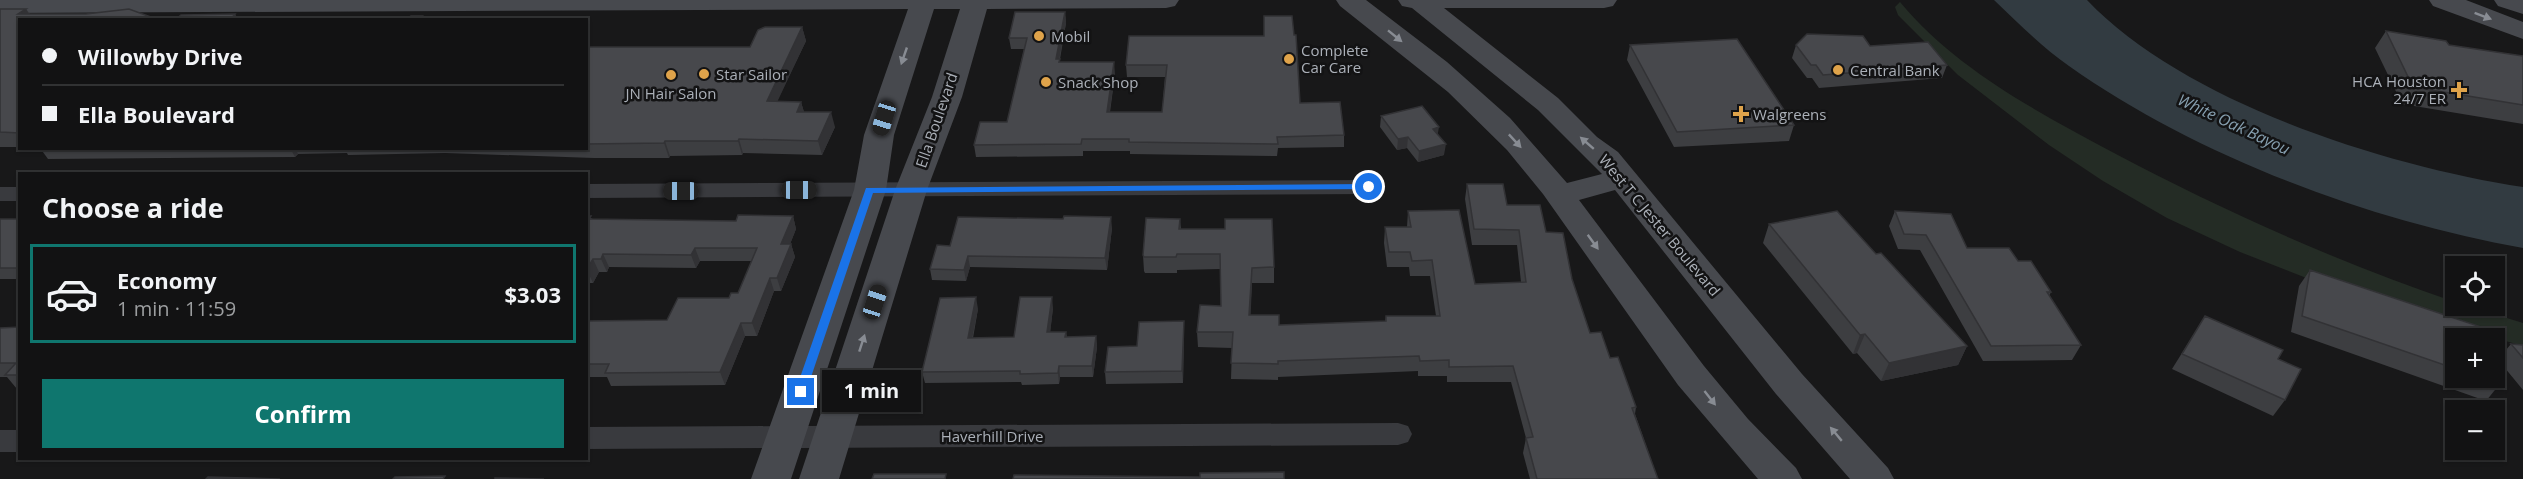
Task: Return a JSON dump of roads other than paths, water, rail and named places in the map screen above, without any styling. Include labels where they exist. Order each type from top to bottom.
[{"type":"main road","points":[[771,479],[870,190],[879,135],[924,0]]},
{"type":"main road","name":"Ella Boulevard","points":[[819,479],[911,190],[947,97],[976,0]]},
{"type":"main road","points":[[0,5],[259,2],[1166,0]]},
{"type":"main road","points":[[1349,0],[1474,99],[1519,144],[1559,195],[1631,296],[1742,440],[1782,479]]},
{"type":"main road","points":[[1396,0],[1604,0]]},
{"type":"main road","name":"West T C Jester Boulevard","points":[[1418,0],[1548,104],[1586,143],[1607,159],[1790,384],[1874,479]]},
{"type":"main road","points":[[2442,0],[2523,31]]},
{"type":"main road","points":[[2507,0],[2523,6]]},
{"type":"main road","points":[[1559,195],[1623,178]]},
{"type":"street","points":[[588,191],[1369,187]]},
{"type":"street","points":[[0,194],[18,194]]},
{"type":"street","name":"Haverhill Drive","points":[[588,438],[1398,434]]},
{"type":"street","points":[[0,441],[18,441]]},
{"type":"water","name":"White Oak Bayou","points":[[1994,0],[2087,0],[2128,36],[2177,69],[2231,98],[2290,124],[2410,163],[2523,187],[2523,248],[2405,221],[2286,181],[2228,156],[2172,129],[2119,99],[2069,66],[2040,43]]},
{"type":"place","name":"Mobil","points":[[1039,36]]},
{"type":"place","name":"Complete Car Care","points":[[1289,59]]},
{"type":"place","name":"Central Bank","points":[[1838,70]]},
{"type":"place","name":"Star Sailor","points":[[704,74]]},
{"type":"place","name":"JN Hair Salon","points":[[671,75]]},
{"type":"place","name":"Snack Shop","points":[[1046,82]]},
{"type":"place","name":"HCA Houston 24/7 ER","points":[[2459,90]]},
{"type":"place","name":"Walgreens","points":[[1741,114]]}]
